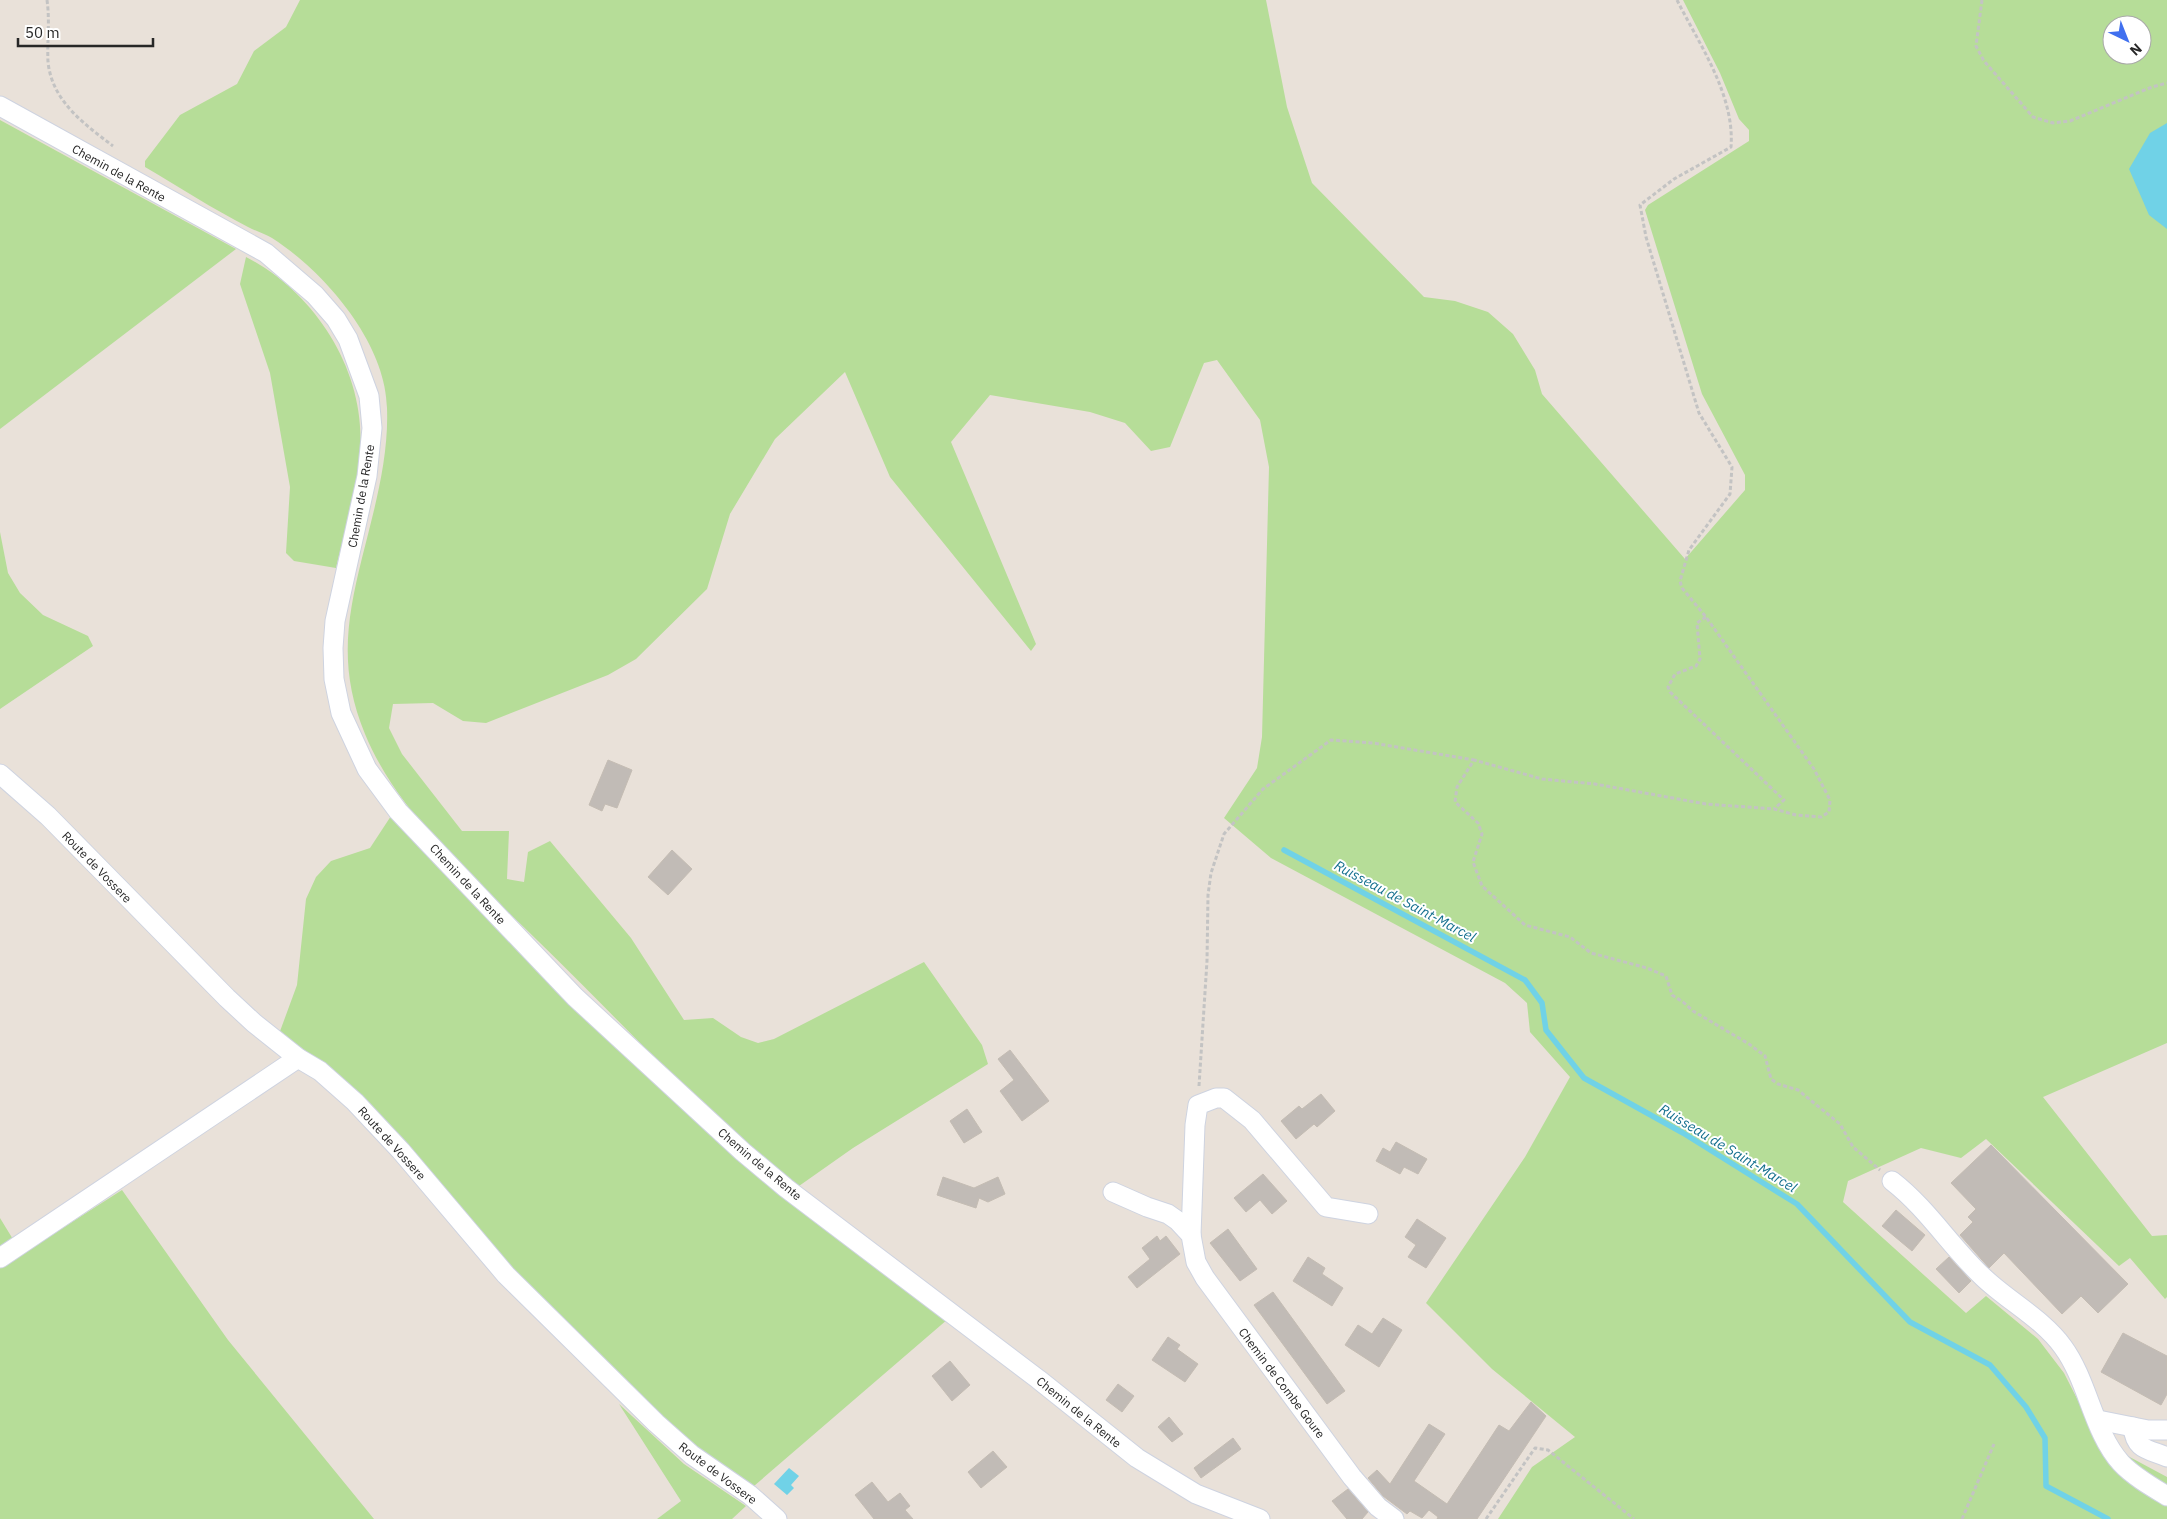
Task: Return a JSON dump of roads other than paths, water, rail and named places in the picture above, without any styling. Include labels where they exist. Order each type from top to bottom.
[{"type":"street","name":"Chemin de la Rente","points":[[0,106],[266,253],[315,294],[336,319],[348,339],[369,396],[371,450],[335,622],[333,648],[334,679],[341,713],[354,744],[367,769],[398,811],[575,997],[743,1152],[786,1188],[1038,1379],[1137,1458],[1196,1494],[1260,1519]]},
{"type":"street","name":"Route de Vossere","points":[[0,774],[48,816],[227,998],[298,1058],[320,1071],[354,1102],[401,1151],[506,1275],[583,1353],[692,1455],[750,1495],[777,1519]]},
{"type":"street","points":[[0,1258],[298,1058]]},
{"type":"street","name":"Chemin de Combe Goure","points":[[1368,1214],[1326,1207],[1252,1120],[1224,1098],[1198,1105],[1194,1125],[1190,1235],[1196,1262],[1204,1278],[1352,1477],[1378,1507],[1394,1519]]},
{"type":"street","points":[[1892,1181],[1909,1194],[1950,1243],[1983,1278],[2050,1333],[2064,1348],[2105,1439],[2121,1463],[2167,1496]]},
{"type":"street","points":[[1113,1192],[1168,1214],[1190,1235]]},
{"type":"street","points":[[2098,1420],[2133,1427],[2167,1430]]},
{"type":"street","points":[[2133,1427],[2134,1439],[2139,1446],[2167,1457]]},
{"type":"water","points":[[2167,123],[2167,229],[2149,215],[2129,169],[2150,133]]},
{"type":"water","points":[[789,1468],[799,1476],[791,1485],[794,1488],[787,1495],[774,1484]]},
{"type":"waterway","name":"Ruisseau de Saint-Marcel","points":[[1284,850],[1525,980],[1542,1003],[1546,1030],[1584,1078],[1683,1133],[1797,1204],[1910,1322],[1990,1365],[2026,1407],[2045,1438],[2046,1486],[2108,1519]]}]
